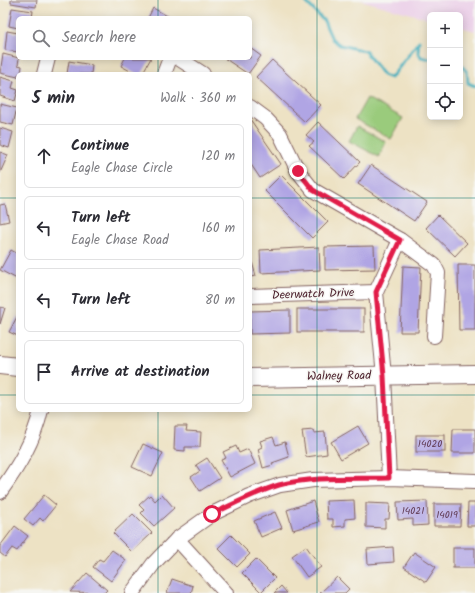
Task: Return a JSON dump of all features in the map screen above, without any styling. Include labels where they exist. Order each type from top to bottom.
[{"type":"main road","points":[[0,365],[16,367]]},
{"type":"main road","name":"Walney Road","points":[[252,378],[475,374]]},
{"type":"street","points":[[44,72],[48,60]]},
{"type":"street","points":[[165,72],[169,60]]},
{"type":"street","points":[[181,60],[200,72]]},
{"type":"street","points":[[252,108],[265,118],[280,134],[298,171],[313,190],[400,240],[434,265],[438,273],[434,336]]},
{"type":"street","points":[[389,478],[384,376],[376,292],[400,240]]},
{"type":"street","name":"Deerwatch Drive","points":[[252,296],[376,292]]},
{"type":"street","points":[[0,492],[24,456],[33,436],[40,412]]},
{"type":"street","points":[[132,593],[154,563],[177,539],[212,514],[249,496],[280,485],[313,480],[389,478],[475,481]]},
{"type":"street","points":[[177,539],[226,593]]},
{"type":"shaded area","points":[[360,0],[475,0],[475,31],[463,28],[463,12],[427,12],[427,18]]},
{"type":"green space","points":[[367,98],[403,118],[391,139],[355,119]]},
{"type":"green space","points":[[357,126],[386,142],[379,157],[349,141]]},
{"type":"building","points":[[11,0],[37,0],[36,7],[11,3]]},
{"type":"building","points":[[12,8],[33,11],[32,16],[16,16],[16,28],[9,26]]},
{"type":"building","points":[[153,8],[167,16],[149,16]]},
{"type":"building","points":[[7,31],[16,33],[16,52],[5,50]]},
{"type":"building","points":[[252,49],[261,56],[249,72],[245,72],[227,60],[252,60]]},
{"type":"building","points":[[3,54],[16,57],[16,60],[19,60],[18,65],[22,66],[21,72],[16,72],[16,77],[0,73]]},
{"type":"building","points":[[124,60],[150,60],[143,72],[132,72],[121,66]]},
{"type":"building","points":[[272,60],[321,105],[305,122],[256,77]]},
{"type":"building","points":[[69,61],[92,65],[91,72],[67,72]]},
{"type":"building","points":[[0,77],[14,81],[12,88],[16,89],[15,101],[0,96]]},
{"type":"building","points":[[0,104],[16,108],[13,125],[0,122]]},
{"type":"building","points":[[252,122],[281,164],[260,178],[252,166]]},
{"type":"building","points":[[318,122],[360,162],[344,179],[309,146],[314,142],[306,135]]},
{"type":"building","points":[[0,128],[13,132],[9,148],[0,145]]},
{"type":"building","points":[[0,152],[8,155],[0,173]]},
{"type":"building","points":[[371,165],[427,202],[414,221],[358,184]]},
{"type":"building","points":[[281,175],[328,222],[312,238],[265,191]]},
{"type":"building","points":[[5,204],[9,221],[0,223],[0,205]]},
{"type":"building","points":[[438,215],[467,243],[455,256],[426,228]]},
{"type":"building","points":[[374,246],[375,269],[325,270],[325,247]]},
{"type":"building","points":[[319,247],[320,270],[261,273],[260,250]]},
{"type":"building","points":[[11,250],[16,253],[16,278],[0,270]]},
{"type":"building","points":[[252,262],[256,276],[252,277]]},
{"type":"building","points":[[458,265],[475,265],[475,330],[459,330]]},
{"type":"building","points":[[403,266],[421,267],[418,332],[400,332]]},
{"type":"building","points":[[0,307],[5,308],[0,324]]},
{"type":"building","points":[[297,309],[364,309],[364,332],[297,332]]},
{"type":"building","points":[[290,310],[290,333],[252,334],[252,311]]},
{"type":"building","points":[[16,319],[16,335],[9,332]]},
{"type":"building","points":[[175,426],[187,426],[186,431],[201,432],[200,447],[185,447],[185,451],[174,450]]},
{"type":"building","points":[[358,426],[368,443],[341,459],[331,442]]},
{"type":"building","points":[[453,429],[475,429],[475,453],[452,453]]},
{"type":"building","points":[[314,430],[314,433],[325,432],[327,454],[306,457],[302,431]]},
{"type":"building","points":[[416,435],[445,435],[445,452],[416,452]]},
{"type":"building","points":[[273,437],[276,445],[285,442],[289,457],[263,468],[258,449],[262,447],[260,441]]},
{"type":"building","points":[[143,444],[163,453],[152,476],[132,467]]},
{"type":"building","points":[[236,446],[239,453],[248,449],[255,464],[230,477],[221,460],[226,458],[223,452]]},
{"type":"building","points":[[207,458],[220,478],[200,491],[191,477],[200,471],[196,465]]},
{"type":"building","points":[[162,494],[174,508],[154,526],[141,513],[144,510],[139,505],[150,495],[155,501]]},
{"type":"building","points":[[44,495],[56,505],[43,521],[40,518],[33,526],[24,519]]},
{"type":"building","points":[[354,500],[355,518],[345,519],[345,526],[333,527],[333,519],[327,519],[326,501]]},
{"type":"building","points":[[313,501],[319,522],[293,530],[287,510]]},
{"type":"building","points":[[427,501],[428,525],[413,526],[413,519],[398,520],[397,502]]},
{"type":"building","points":[[366,503],[390,504],[389,519],[385,519],[385,528],[366,527]]},
{"type":"building","points":[[468,503],[475,503],[475,526],[467,526]]},
{"type":"building","points":[[434,504],[461,504],[460,526],[434,526]]},
{"type":"building","points":[[275,512],[282,528],[261,537],[254,521]]},
{"type":"building","points":[[133,514],[152,533],[132,552],[113,533]]},
{"type":"building","points":[[15,526],[28,536],[17,551],[12,548],[5,557],[0,553],[0,546]]},
{"type":"building","points":[[231,535],[250,554],[237,567],[218,548]]},
{"type":"building","points":[[306,546],[321,567],[307,577],[292,556]]},
{"type":"building","points":[[393,547],[394,562],[368,564],[367,549]]},
{"type":"building","points":[[453,548],[475,548],[475,568],[453,568]]},
{"type":"building","points":[[112,550],[126,560],[111,581],[93,567],[99,559],[103,561]]},
{"type":"building","points":[[414,552],[436,567],[426,582],[404,567]]},
{"type":"building","points":[[256,559],[275,578],[261,592],[242,573]]},
{"type":"building","points":[[87,573],[107,590],[104,593],[70,592]]},
{"type":"building","points":[[337,577],[349,589],[345,593],[320,593]]},
{"type":"building","points":[[172,579],[193,586],[191,593],[167,593]]},
{"type":"building","points":[[281,586],[287,593],[274,593]]},
{"type":"waterway","points":[[304,0],[324,21],[332,39],[340,45],[365,51],[383,75],[391,78],[419,41],[418,52],[421,57],[427,58]]},
{"type":"waterway","points":[[463,67],[467,72],[468,83],[475,86]]},
{"type":"route","points":[[212,514],[249,496],[280,485],[313,480],[389,478],[384,376],[376,292],[400,240],[330,198],[313,190],[298,171]]}]
